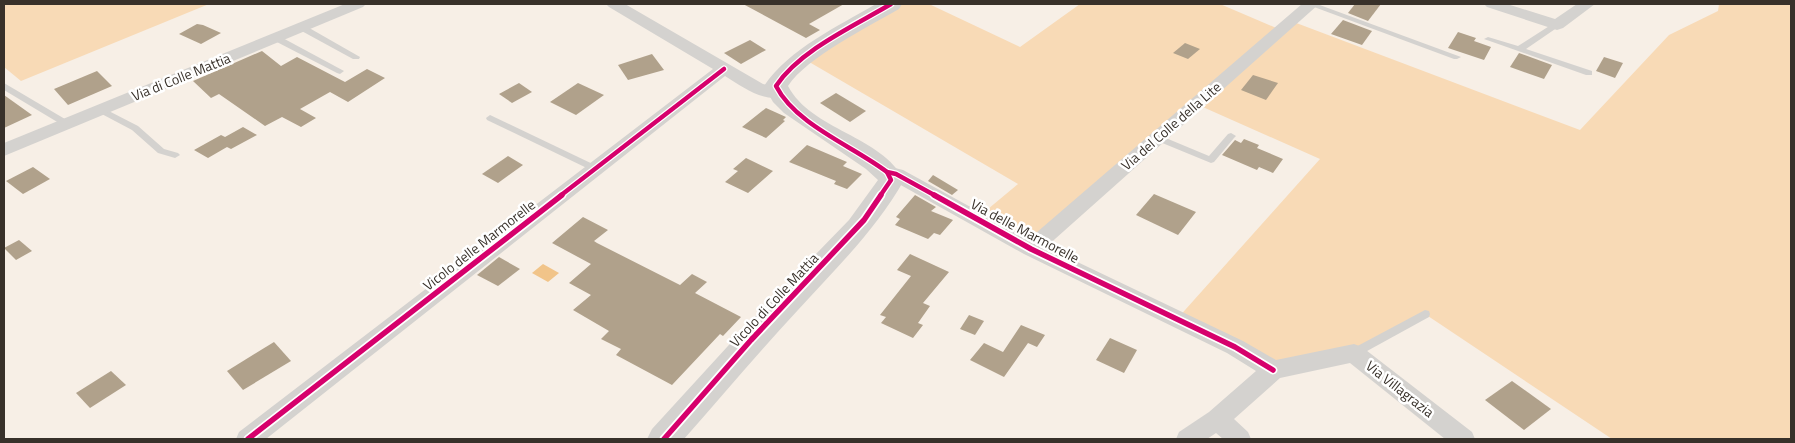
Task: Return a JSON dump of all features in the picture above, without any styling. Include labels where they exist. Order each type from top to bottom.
[{"type":"street","name":"Via di Colle Mattia","points":[[4,150],[358,4]]},
{"type":"street","name":"Via delle Marmorelle","points":[[614,4],[757,88],[770,93],[777,93],[798,112],[887,172],[896,174],[1031,249],[1236,347],[1274,370]]},
{"type":"street","points":[[777,93],[777,81],[812,52],[891,4]]},
{"type":"street","name":"Via del Colle della Lite","points":[[1031,249],[1310,4]]},
{"type":"street","points":[[1492,4],[1557,25],[1587,4]]},
{"type":"street","name":"Vicolo delle Marmorelle","points":[[248,439],[724,69]]},
{"type":"street","name":"Vicolo di Colle Mattia","points":[[664,439],[751,340],[864,220],[891,180],[887,172]]},
{"type":"street","name":"Via Villagrazia","points":[[1274,370],[1354,353],[1463,439]]},
{"type":"street","points":[[1188,439],[1218,419],[1274,370]]},
{"type":"street","points":[[1218,419],[1239,439]]},
{"type":"lane","points":[[1310,4],[1457,57]]},
{"type":"lane","points":[[1520,49],[1557,25]]},
{"type":"lane","points":[[301,27],[356,57]]},
{"type":"lane","points":[[276,38],[340,71]]},
{"type":"lane","points":[[1488,39],[1589,73]]},
{"type":"lane","points":[[4,86],[67,124]]},
{"type":"lane","points":[[101,110],[135,128],[161,151],[175,155]]},
{"type":"lane","points":[[490,118],[596,169]]},
{"type":"lane","points":[[1158,138],[1211,160],[1231,136]]},
{"type":"lane","points":[[1354,353],[1425,314]]},
{"type":"shaded area","points":[[4,4],[209,4],[21,81],[4,67]]},
{"type":"shaded area","points":[[890,4],[929,4],[1020,47],[1080,4],[1220,4],[1281,30],[1291,21],[1580,130],[1669,35],[1718,11],[1719,4],[1791,4],[1791,439],[1612,439],[1425,314],[1354,353],[1273,370],[1177,319],[1320,159],[1196,104],[1031,249],[976,219],[1018,184],[799,56]]},
{"type":"shaded area","points":[[543,264],[559,273],[548,282],[532,273]]},
{"type":"building","points":[[743,4],[844,4],[809,24],[820,30],[806,38]]},
{"type":"building","points":[[1355,4],[1381,4],[1368,21],[1348,13]]},
{"type":"building","points":[[1343,20],[1372,31],[1362,45],[1331,34]]},
{"type":"building","points":[[197,24],[221,33],[201,44],[179,34]]},
{"type":"building","points":[[1458,32],[1476,38],[1474,41],[1491,47],[1484,60],[1448,48]]},
{"type":"building","points":[[750,40],[766,50],[741,64],[724,53]]},
{"type":"building","points":[[1185,43],[1200,49],[1188,59],[1173,53]]},
{"type":"building","points":[[262,51],[281,66],[297,57],[345,82],[367,69],[385,78],[348,102],[330,92],[300,109],[316,118],[301,127],[282,117],[265,126],[219,94],[211,98],[193,81]]},
{"type":"building","points":[[1519,53],[1552,65],[1544,79],[1510,67]]},
{"type":"building","points":[[652,54],[664,70],[628,80],[618,65]]},
{"type":"building","points":[[1604,57],[1623,63],[1615,78],[1596,71]]},
{"type":"building","points":[[97,71],[112,86],[68,105],[54,89]]},
{"type":"building","points":[[1253,75],[1278,83],[1266,100],[1241,90]]},
{"type":"building","points":[[519,83],[532,92],[512,103],[499,94]]},
{"type":"building","points":[[578,83],[604,95],[576,115],[550,102]]},
{"type":"building","points":[[836,93],[866,111],[850,122],[820,103]]},
{"type":"building","points":[[4,95],[32,115],[4,128]]},
{"type":"building","points":[[766,108],[786,117],[783,120],[785,121],[766,138],[742,127]]},
{"type":"building","points":[[243,127],[257,135],[231,149],[227,147],[208,158],[194,150],[221,135],[225,137]]},
{"type":"building","points":[[1244,139],[1259,145],[1257,148],[1283,159],[1273,173],[1259,167],[1257,170],[1222,155],[1235,140],[1241,143]]},
{"type":"building","points":[[807,145],[847,162],[843,166],[862,174],[847,189],[834,184],[836,181],[789,162]]},
{"type":"building","points":[[508,156],[523,165],[498,183],[482,174]]},
{"type":"building","points":[[746,158],[773,171],[748,193],[725,182],[738,171],[733,169]]},
{"type":"building","points":[[33,167],[50,179],[23,194],[6,181]]},
{"type":"building","points":[[933,175],[958,190],[952,195],[928,181]]},
{"type":"building","points":[[1154,194],[1196,212],[1178,235],[1136,215]]},
{"type":"building","points":[[915,195],[936,207],[931,211],[953,220],[940,235],[934,233],[928,239],[895,225],[900,219],[896,217]]},
{"type":"building","points":[[583,217],[608,230],[594,241],[597,243],[680,285],[692,274],[707,282],[695,293],[741,317],[723,336],[720,334],[672,385],[616,355],[621,349],[601,339],[609,331],[573,310],[591,295],[569,283],[591,264],[552,243]]},
{"type":"building","points":[[19,240],[32,251],[16,260],[4,248]]},
{"type":"building","points":[[910,254],[949,272],[923,303],[930,306],[918,323],[923,325],[913,338],[881,323],[886,317],[880,315],[911,276],[897,270]]},
{"type":"building","points":[[499,257],[520,269],[498,286],[477,275]]},
{"type":"building","points":[[969,315],[984,321],[975,335],[960,329]]},
{"type":"building","points":[[1021,325],[1045,335],[1037,347],[1028,343],[1004,377],[970,360],[984,343],[1003,352]]},
{"type":"building","points":[[1110,338],[1137,350],[1124,373],[1096,360]]},
{"type":"building","points":[[274,342],[291,361],[243,390],[227,371]]},
{"type":"building","points":[[111,371],[126,385],[90,408],[76,393]]},
{"type":"building","points":[[1512,381],[1551,409],[1524,430],[1485,400]]},
{"type":"cycle path","points":[[891,4],[828,42],[794,65],[782,76],[776,86],[782,97],[792,108],[807,120],[876,163],[887,172],[896,174],[1031,249],[1235,347],[1273,370]]},
{"type":"cycle path","points":[[248,439],[724,69]]},
{"type":"cycle path","points":[[664,439],[751,340],[864,220],[891,180],[887,172]]}]
